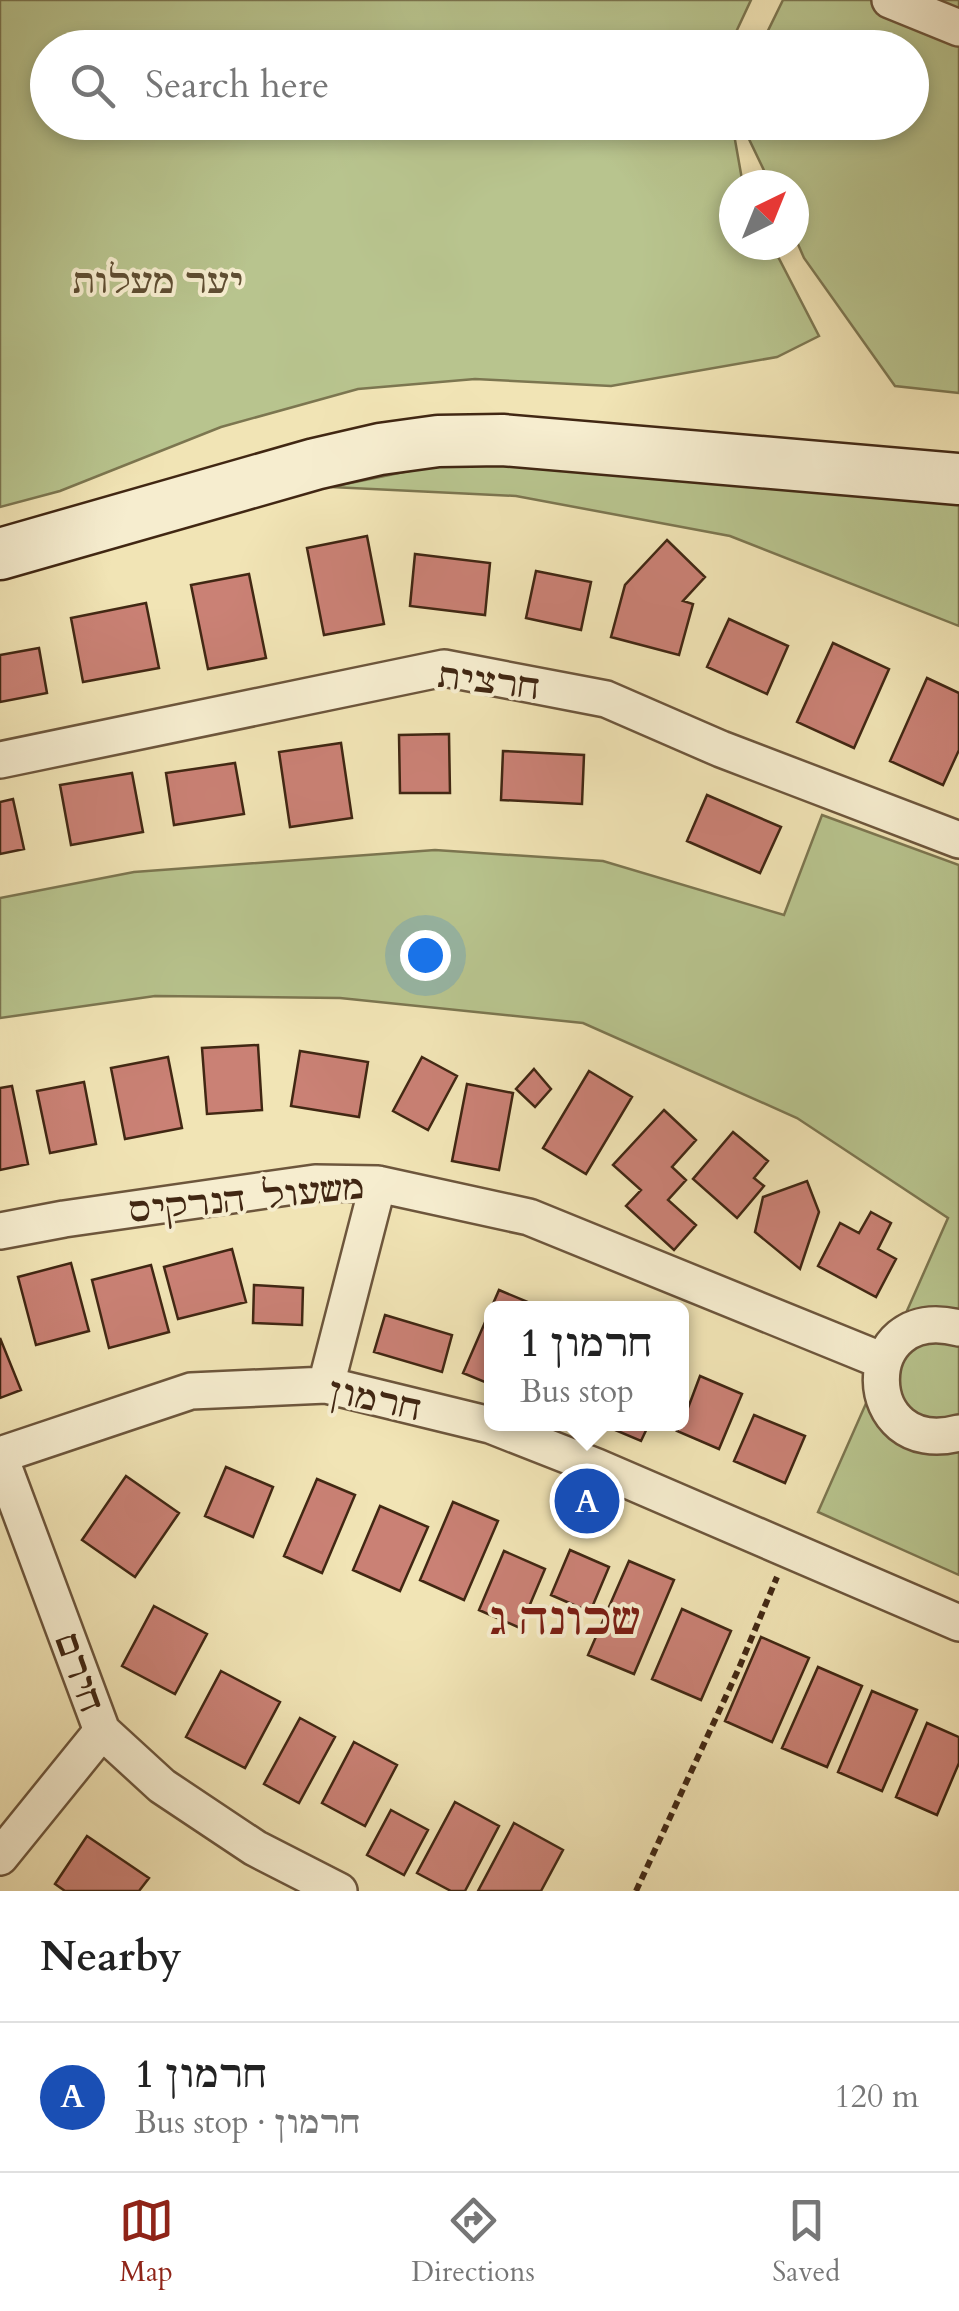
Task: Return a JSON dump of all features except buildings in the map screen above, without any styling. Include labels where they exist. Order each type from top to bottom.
[{"type":"main road","points":[[0,554],[315,464],[380,448],[438,441],[502,440],[959,479]]},
{"type":"street","points":[[890,0],[959,28]]},
{"type":"street","name":"חרצית","points":[[0,760],[444,668],[606,699],[720,749],[959,840]]},
{"type":"street","name":"משעול הנרקיס","points":[[0,1232],[64,1219],[315,1184],[378,1184],[530,1217],[883,1361]]},
{"type":"street","points":[[326,1385],[378,1184]]},
{"type":"street","points":[[959,1328],[924,1324],[906,1332],[883,1361],[880,1380],[891,1414],[905,1427],[922,1435],[940,1437],[959,1432]]},
{"type":"street","name":"חרמון","points":[[0,1456],[191,1392],[326,1385],[484,1424]]},
{"type":"street","name":"חרמון","points":[[505,1431],[959,1623]]},
{"type":"street","name":"חירם","points":[[0,1456],[102,1731],[178,1797],[254,1848],[339,1891]]},
{"type":"street","points":[[0,1858],[102,1731]]},
{"type":"path","points":[[636,1891],[740,1668],[789,1549]]},
{"type":"green space","name":"יער מעלות","points":[[0,0],[751,0],[737,30],[30,30],[30,140],[735,140],[740,170],[719,170],[719,260],[780,260],[819,336],[777,357],[611,386],[475,379],[358,389],[221,427],[60,491],[0,507]]},
{"type":"green space","points":[[783,0],[959,0],[959,393],[895,386],[805,260],[809,260],[809,170],[764,170],[749,140],[929,140],[929,30],[768,30]]},
{"type":"green space","points":[[472,458],[959,494],[959,626],[730,536],[516,496],[331,487]]},
{"type":"green space","points":[[822,815],[959,865],[959,1575],[818,1512],[948,1218],[797,1118],[583,1023],[340,998],[155,996],[0,1018],[0,898],[134,872],[435,850],[603,861],[784,915]]},
{"type":"place","name":"חרמון 1","points":[[587,1501]]},
{"type":"district","name":"שכונה ג","points":[[565,1618]]}]
